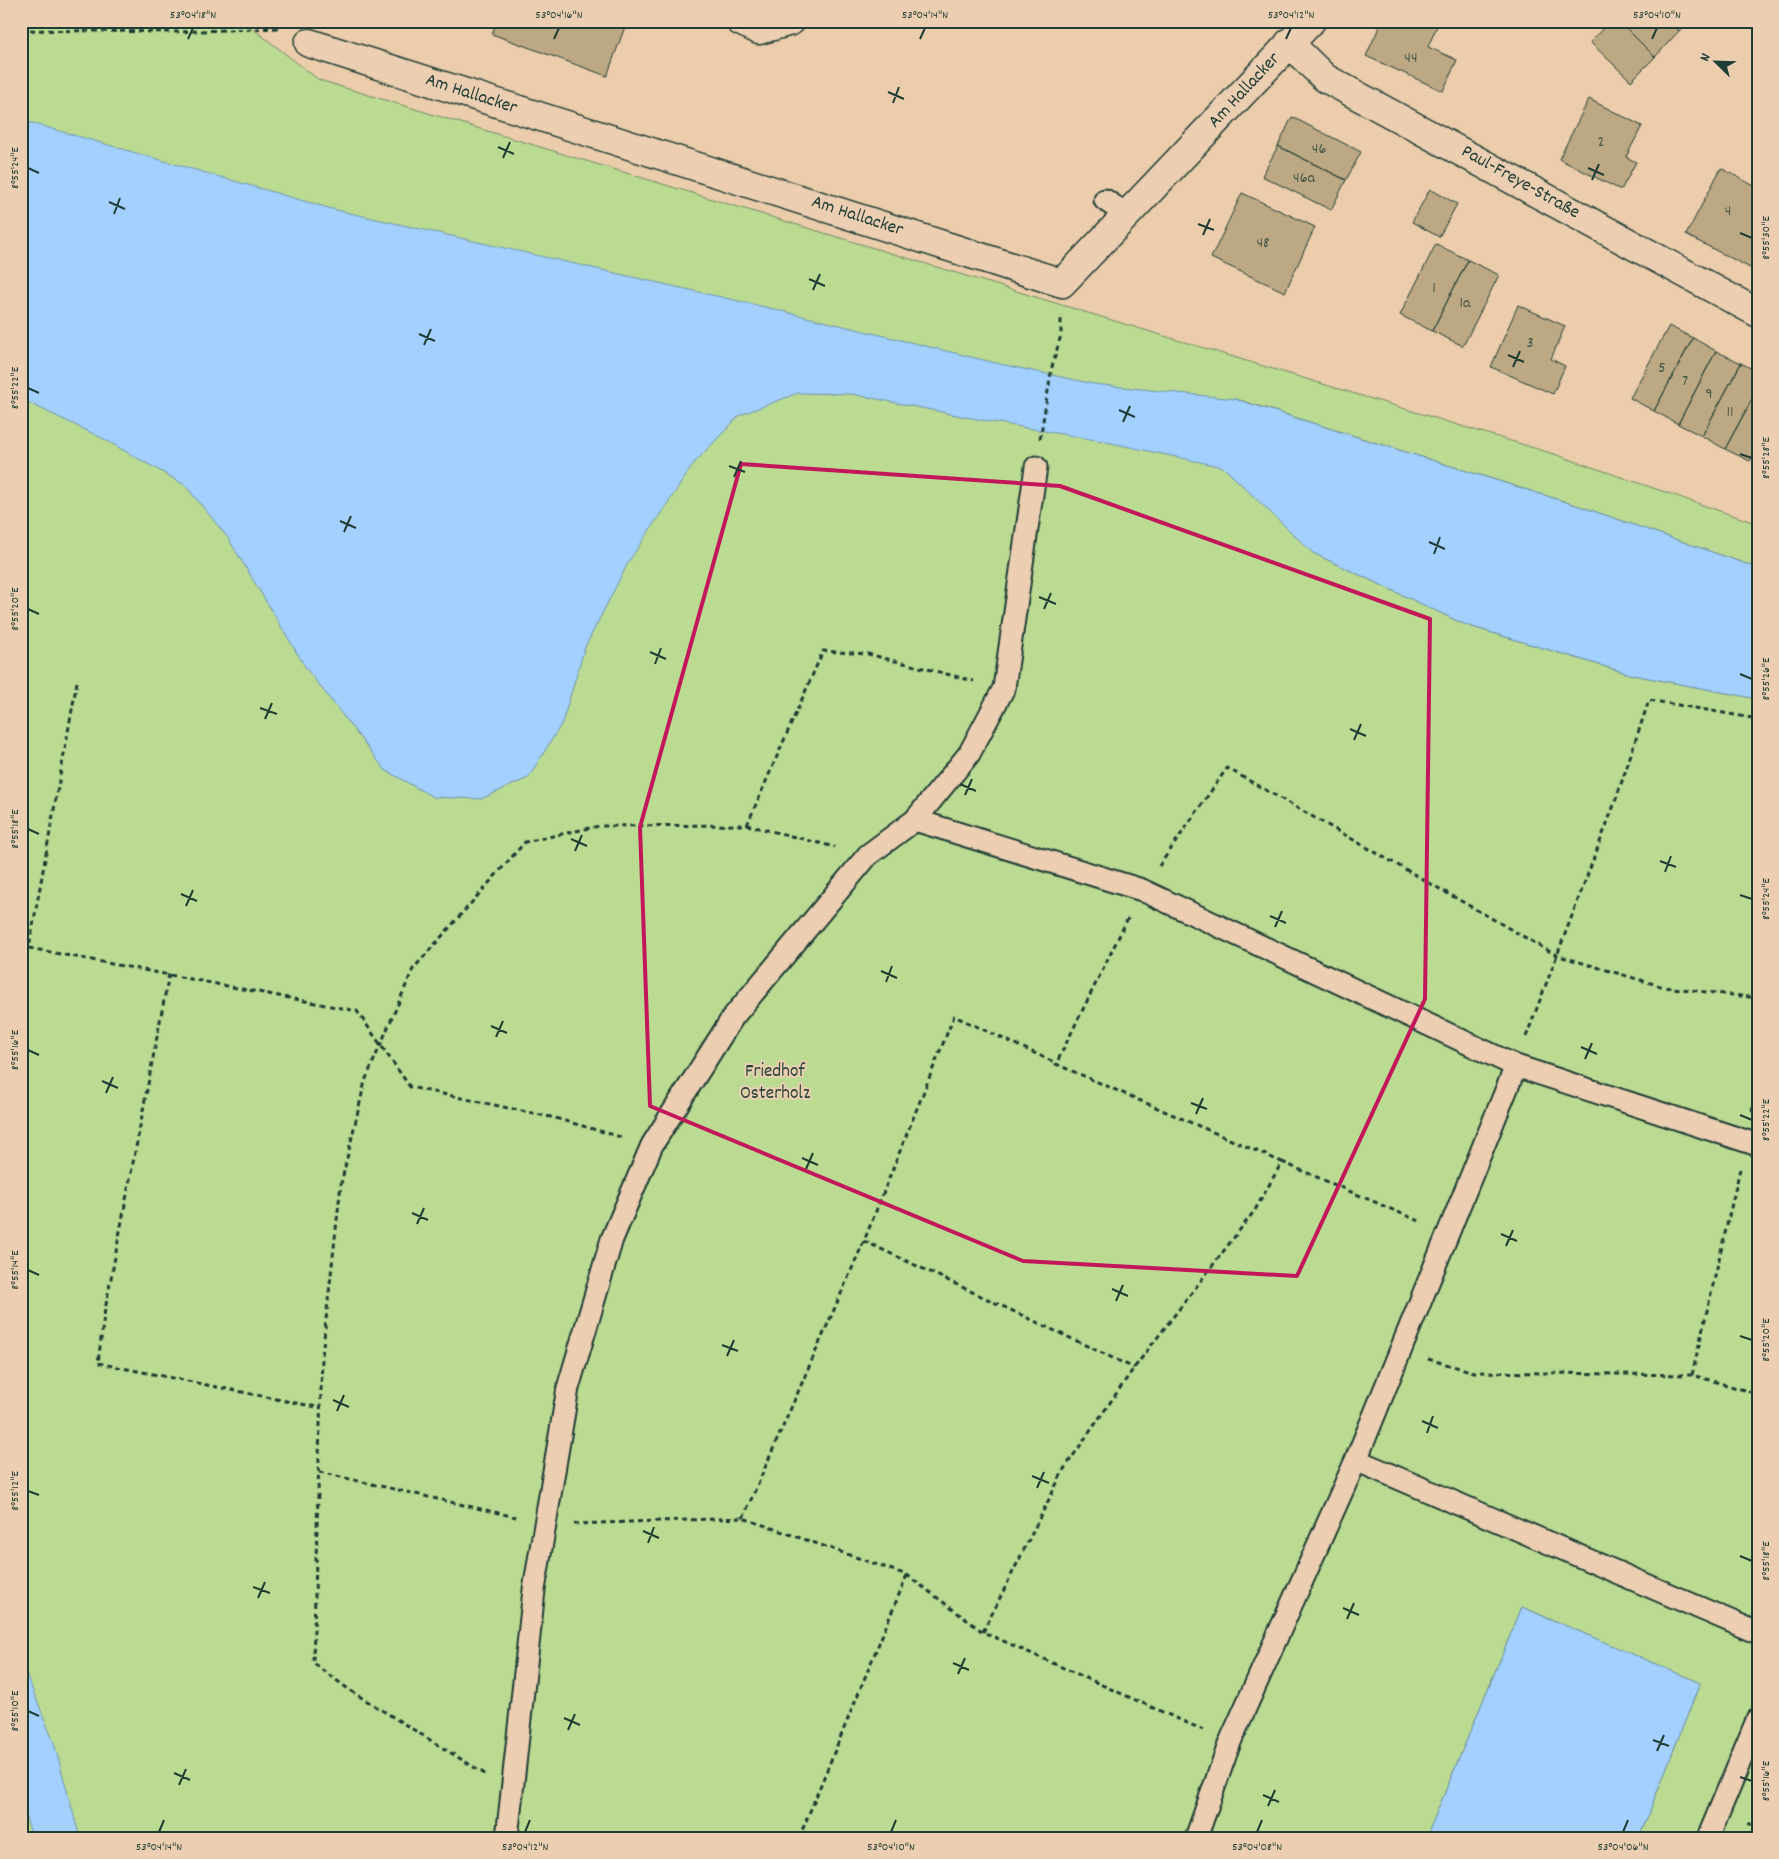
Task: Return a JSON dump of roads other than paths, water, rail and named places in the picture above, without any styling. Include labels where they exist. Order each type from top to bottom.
[{"type":"street","points":[[740,21],[759,30],[791,21]]},
{"type":"street","name":"Am Hallacker","points":[[309,43],[1062,283],[1116,208],[1311,21]]},
{"type":"street","name":"Paul-Freye-Straße","points":[[1289,43],[1325,78],[1758,313]]},
{"type":"lane","points":[[507,1838],[534,1590],[568,1388],[612,1239],[652,1145],[732,1017],[868,855],[915,820],[969,754],[1004,688],[1036,467]]},
{"type":"lane","points":[[915,820],[1142,890],[1516,1066],[1752,1144]]},
{"type":"lane","points":[[1196,1838],[1230,1742],[1356,1460],[1516,1066]]},
{"type":"lane","points":[[1356,1460],[1758,1634]]},
{"type":"lane","points":[[1708,1838],[1758,1718]]},
{"type":"water","points":[[21,120],[332,209],[765,307],[1000,364],[1094,384],[1235,399],[1582,507],[1758,568],[1758,699],[1633,675],[1466,625],[1313,553],[1223,467],[1102,441],[981,420],[852,394],[798,393],[740,415],[695,462],[629,561],[585,647],[562,723],[528,778],[481,799],[433,797],[385,770],[306,668],[228,538],[185,485],[100,437],[21,399]]},
{"type":"water","points":[[1522,1607],[1700,1683],[1639,1838],[1426,1838]]},
{"type":"water","points":[[21,1661],[54,1743],[80,1838],[32,1838],[21,1800]]},
{"type":"park label","name":"Friedhof Osterholz","points":[[775,1083]]}]
